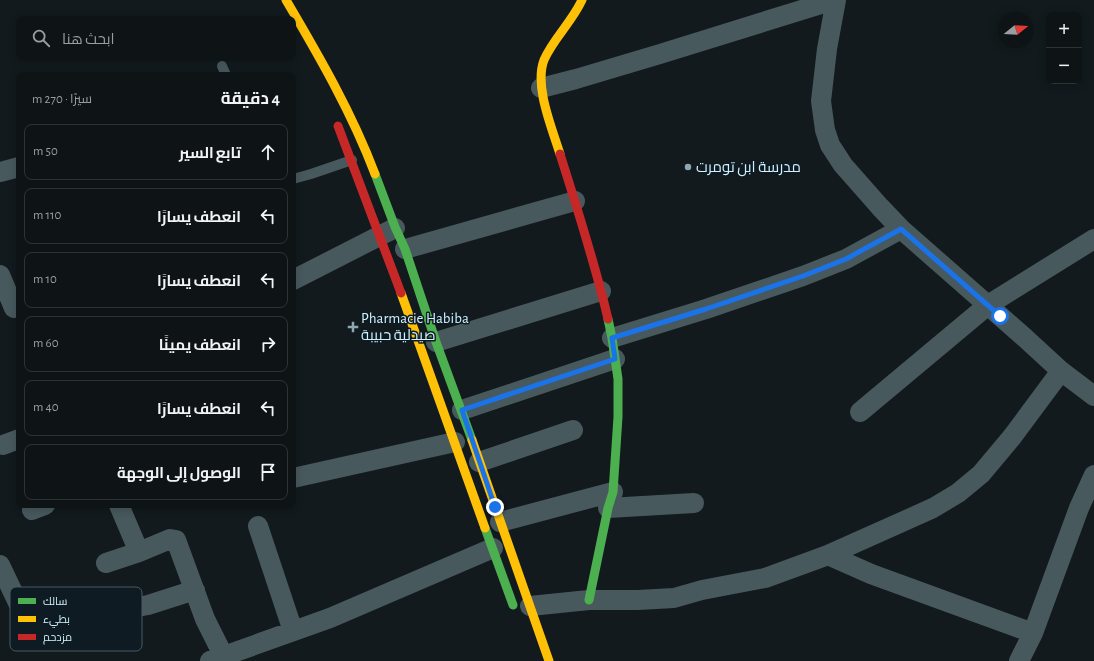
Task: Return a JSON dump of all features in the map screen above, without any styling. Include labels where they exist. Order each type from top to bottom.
[{"type":"main road","points":[[582,0],[578,9],[552,46],[544,61],[541,77],[541,88],[550,124],[575,200],[601,291],[612,338],[618,379],[618,417],[610,500],[589,600]]},
{"type":"main road","points":[[293,2],[351,119],[372,166],[388,232],[455,442],[493,548],[549,661]]},
{"type":"main road","points":[[334,116],[352,160],[388,232],[405,249],[436,342],[462,410],[500,522],[523,609]]},
{"type":"street","points":[[541,88],[576,79],[835,0],[821,101],[825,130],[830,145],[843,165],[901,229],[1061,371],[1094,396]]},
{"type":"street","points":[[0,172],[16,168]]},
{"type":"street","points":[[405,249],[575,200]]},
{"type":"street","points":[[612,338],[706,309],[811,273],[846,259],[901,229]]},
{"type":"street","points":[[296,278],[388,232]]},
{"type":"street","points":[[860,412],[988,305],[1094,239]]},
{"type":"street","points":[[0,275],[11,309]]},
{"type":"street","points":[[436,342],[601,291]]},
{"type":"street","points":[[462,410],[615,359]]},
{"type":"street","points":[[523,609],[589,600],[674,598],[702,590],[765,578],[828,555],[933,508],[964,488],[981,474],[1012,437],[1061,371]]},
{"type":"street","points":[[479,462],[573,430]]},
{"type":"street","points":[[296,477],[455,442]]},
{"type":"street","points":[[1019,661],[1032,633],[1079,508],[1094,475]]},
{"type":"street","points":[[500,522],[610,500],[694,503]]},
{"type":"street","points":[[123,508],[139,552]]},
{"type":"street","points":[[258,526],[293,631]]},
{"type":"street","points":[[106,563],[139,552],[170,539],[176,540],[205,619],[217,659],[330,618],[493,548]]},
{"type":"street","points":[[828,555],[871,574],[1032,633]]},
{"type":"street","points":[[0,565],[10,587]]},
{"type":"street","points":[[142,606],[195,590]]},
{"type":"lane","points":[[296,178],[352,160]]},
{"type":"traffic: fast","points":[[375,174],[405,249],[436,342],[472,440]]},
{"type":"traffic: fast","points":[[589,600],[608,508],[613,492],[618,417],[618,379],[608,319]]},
{"type":"traffic: fast","points":[[485,528],[513,605]]},
{"type":"traffic: slow","points":[[286,0],[295,16]]},
{"type":"traffic: slow","points":[[560,154],[545,107],[541,82],[541,70],[548,52],[573,16],[582,0]]},
{"type":"traffic: slow","points":[[296,17],[323,64],[345,107],[375,174]]},
{"type":"traffic: slow","points":[[401,293],[485,528]]},
{"type":"traffic: slow","points":[[472,440],[549,661]]},
{"type":"traffic: jam","points":[[338,126],[401,293]]},
{"type":"traffic: jam","points":[[560,154],[592,256],[608,319]]},
{"type":"place","name":"مدرسة ابن تومرت","points":[[688,167]]},
{"type":"place","name":"Pharmacie Habiba صيدلية حبيبة","points":[[353,327]]},
{"type":"route","points":[[495,507],[462,410],[615,359],[612,338],[706,309],[803,276],[846,259],[901,229],[1000,316]]}]
